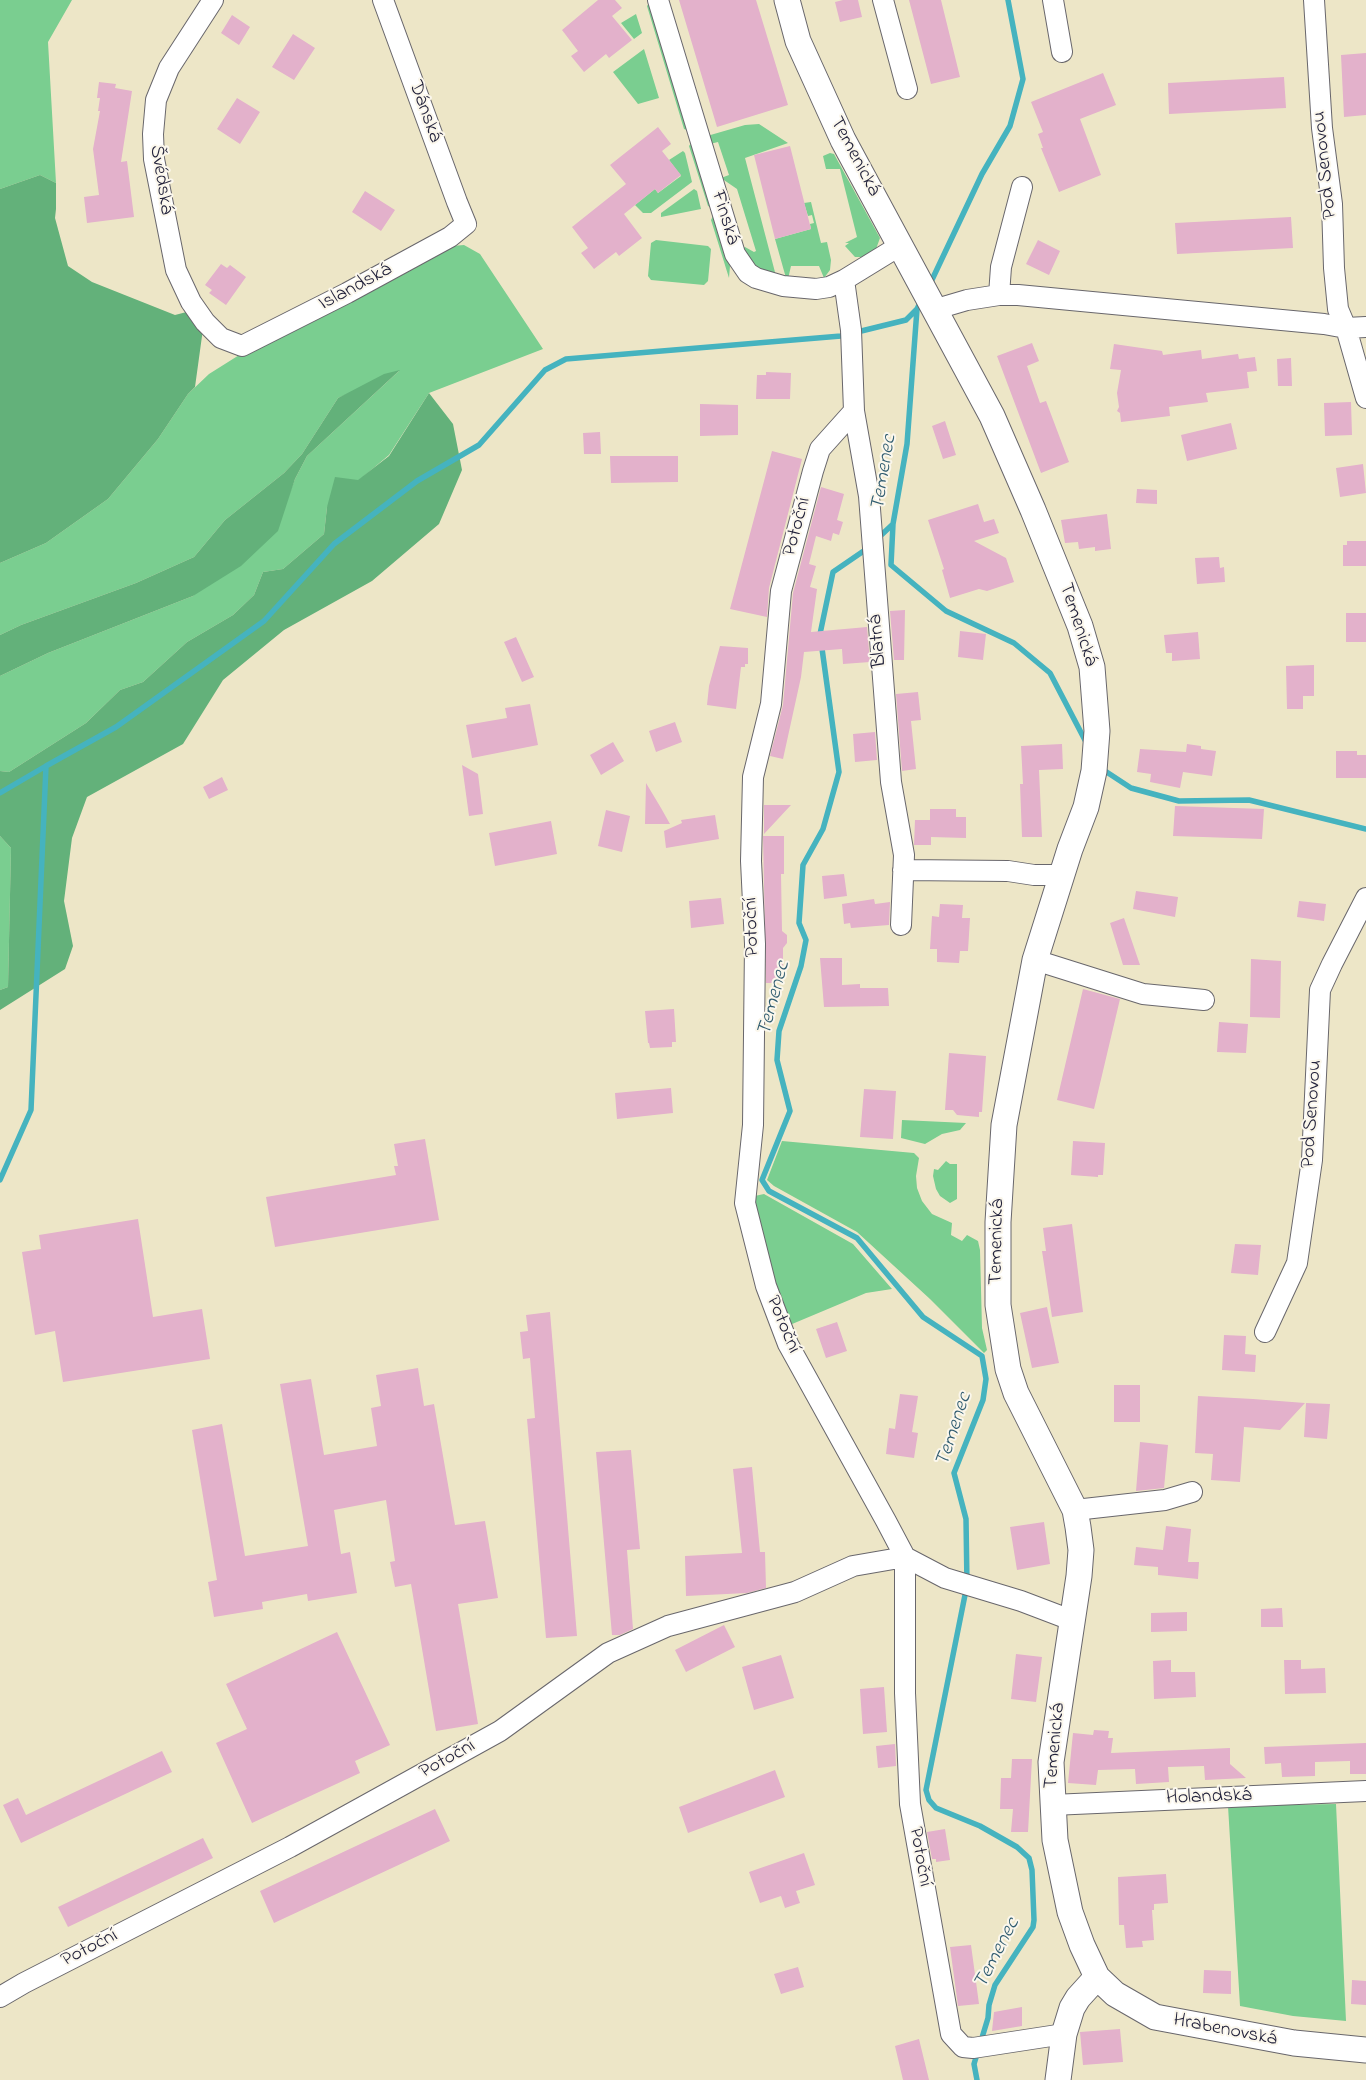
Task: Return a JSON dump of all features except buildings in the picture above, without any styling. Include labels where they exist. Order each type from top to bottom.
[{"type":"street","name":"Švédská","points":[[213,0],[169,68],[156,100],[153,134],[154,159],[176,270],[191,302],[205,322],[221,338],[242,346]]},
{"type":"street","name":"Dánská","points":[[383,0],[466,224]]},
{"type":"street","name":"Finská","points":[[658,0],[735,254],[748,273],[756,278],[783,286],[816,289],[844,280],[905,253]]},
{"type":"street","name":"Temenická","points":[[786,0],[798,41],[843,140],[992,416],[1080,626],[1092,667],[1097,732],[1094,770],[1086,807],[1061,875],[1035,960],[1004,1125],[998,1215],[998,1305],[1008,1369],[1016,1393],[1075,1510],[1081,1550],[1051,1762],[1052,1805],[1055,1840],[1070,1912],[1097,1978]]},
{"type":"street","points":[[883,0],[907,89]]},
{"type":"street","points":[[1053,0],[1062,52]]},
{"type":"street","name":"Pod Senovou","points":[[1314,0],[1322,128],[1332,204],[1335,284],[1338,309],[1346,328],[1366,398]]},
{"type":"street","points":[[999,295],[1001,268],[1022,187]]},
{"type":"street","name":"Islandská","points":[[242,346],[347,293],[450,237],[466,224]]},
{"type":"street","points":[[844,280],[851,330],[854,412]]},
{"type":"street","points":[[931,305],[999,295],[1018,295],[1324,324],[1346,328],[1366,326]]},
{"type":"street","name":"Blatná","points":[[854,412],[869,496],[872,556],[891,782],[904,855],[901,925]]},
{"type":"street","name":"Potoční","points":[[854,412],[820,449],[813,471],[781,591],[771,704],[753,777],[751,861],[755,944],[752,1125],[745,1204],[766,1286],[788,1344],[905,1557],[905,1693],[910,1804],[951,2034],[962,2047],[978,2048],[1064,2034]]},
{"type":"street","points":[[903,870],[1008,871],[1061,875]]},
{"type":"street","name":"Pod Senovou","points":[[1265,1332],[1297,1263],[1312,1160],[1320,990],[1366,898]]},
{"type":"street","points":[[1035,960],[1143,994],[1204,1000]]},
{"type":"street","points":[[1075,1510],[1165,1500],[1192,1492]]},
{"type":"street","points":[[905,1557],[945,1578],[1021,1601],[1071,1620]]},
{"type":"street","name":"Potoční","points":[[0,1998],[24,1983],[290,1847],[492,1736],[608,1653],[668,1626],[795,1592],[853,1566],[905,1557]]},
{"type":"street","name":"Holandská","points":[[1052,1805],[1366,1792]]},
{"type":"street","points":[[1058,2080],[1064,2034],[1072,2008],[1078,1998],[1097,1978]]},
{"type":"street","name":"Hrabenovská","points":[[1097,1978],[1115,1994],[1154,2017],[1294,2043],[1340,2049],[1366,2050]]},
{"type":"green space","points":[[0,0],[72,0],[48,42],[56,183],[40,175],[0,189]]},
{"type":"green space","points":[[650,2],[687,130],[684,129],[647,6]]},
{"type":"green space","points":[[636,14],[642,33],[634,39],[621,23]]},
{"type":"green space","points":[[644,49],[659,98],[638,104],[613,72]]},
{"type":"green space","points":[[759,124],[788,143],[745,158],[776,276],[763,271],[751,263],[742,249],[745,247],[754,252],[756,251],[737,189],[721,178],[729,175],[718,142],[710,144],[707,136],[745,125]]},
{"type":"green space","points":[[692,142],[712,208],[708,206],[689,146]]},
{"type":"green space","points":[[683,151],[692,182],[651,213],[643,213],[635,205],[655,189],[658,193],[681,176],[669,160]]},
{"type":"green space","points":[[830,153],[834,154],[880,238],[876,249],[866,257],[855,257],[845,246],[849,243],[845,243],[857,237],[840,169],[826,169],[823,156]]},
{"type":"green space","points":[[40,175],[56,183],[55,218],[68,266],[92,282],[175,315],[206,307],[195,387],[188,394],[158,439],[108,499],[46,543],[0,563],[0,189]]},
{"type":"green space","points":[[694,189],[697,191],[701,209],[661,217],[661,213]]},
{"type":"green space","points":[[811,202],[821,243],[827,242],[831,260],[830,270],[824,278],[819,266],[791,266],[788,279],[786,278],[775,239],[811,229],[810,224],[814,223],[812,215],[808,216],[804,203]]},
{"type":"green space","points":[[715,216],[730,266],[729,278],[711,220]]},
{"type":"green space","points":[[656,240],[708,246],[711,249],[708,281],[704,285],[651,280],[648,276],[651,243]]},
{"type":"green space","points":[[464,245],[480,254],[543,349],[429,393],[389,455],[327,507],[324,534],[283,569],[263,572],[254,595],[233,615],[187,642],[143,682],[120,690],[86,723],[9,772],[0,771],[0,676],[48,653],[193,596],[287,500],[307,456],[399,371],[338,398],[302,454],[284,473],[225,520],[194,557],[136,583],[21,625],[0,635],[0,563],[46,543],[108,499],[158,439],[188,394],[209,374],[244,352],[452,246]]},
{"type":"green space","points":[[400,370],[307,456],[295,479],[278,531],[241,566],[193,596],[48,653],[0,676],[0,635],[21,625],[136,583],[194,557],[225,520],[284,473],[302,454],[338,398],[384,374]]},
{"type":"green space","points":[[429,393],[453,424],[462,470],[439,524],[372,581],[284,630],[223,680],[183,744],[87,797],[72,838],[64,901],[73,946],[65,969],[0,1010],[0,990],[8,987],[11,848],[0,836],[0,771],[9,772],[86,723],[120,690],[143,682],[187,642],[233,615],[254,595],[263,572],[283,569],[324,534],[327,507],[335,477],[358,480],[389,456]]},
{"type":"green space","points":[[0,836],[11,848],[8,987],[0,990]]},
{"type":"green space","points":[[902,1120],[966,1123],[960,1130],[942,1134],[925,1144],[901,1138]]},
{"type":"green space","points":[[782,1141],[914,1153],[919,1158],[916,1176],[917,1188],[922,1201],[932,1214],[952,1223],[951,1235],[962,1241],[967,1235],[978,1241],[980,1250],[982,1328],[987,1350],[984,1353],[930,1299],[857,1232],[774,1186],[767,1180]]},
{"type":"green space","points":[[946,1161],[950,1164],[957,1164],[957,1199],[950,1203],[940,1196],[933,1176],[934,1169],[938,1170]]},
{"type":"green space","points":[[764,1194],[853,1244],[892,1289],[866,1293],[785,1327],[750,1197]]},
{"type":"green space","points":[[1336,1804],[1346,2021],[1293,2016],[1240,2006],[1228,1806]]},
{"type":"waterway","name":"Temenec","points":[[930,284],[982,174],[1010,126],[1023,79],[1008,0]]},
{"type":"waterway","name":"Temenec","points":[[876,540],[893,524],[907,444],[917,309],[921,301]]},
{"type":"waterway","points":[[0,1180],[31,1110],[46,766],[116,727],[264,621],[334,544],[417,481],[479,445],[545,370],[566,359],[841,336],[906,320],[917,309]]},
{"type":"waterway","points":[[893,524],[891,565],[946,611],[1014,643],[1050,673],[1087,744]]},
{"type":"waterway","name":"Temenec","points":[[868,548],[833,572],[820,634],[839,772],[823,829],[803,865],[799,923],[806,940],[801,966],[779,1031],[777,1060],[790,1111],[762,1180],[769,1191],[857,1238],[923,1317],[982,1356],[986,1379],[983,1400],[954,1473],[966,1519],[967,1585],[926,1790],[929,1800],[936,1808],[980,1826],[1017,1847],[1029,1858],[1032,1870],[1034,1920],[1033,1927],[995,1985],[989,2005],[988,2018],[974,2064],[977,2080]]},
{"type":"waterway","points":[[0,793],[46,766]]},
{"type":"waterway","points":[[1102,769],[1131,788],[1179,801],[1249,800],[1366,829]]}]
